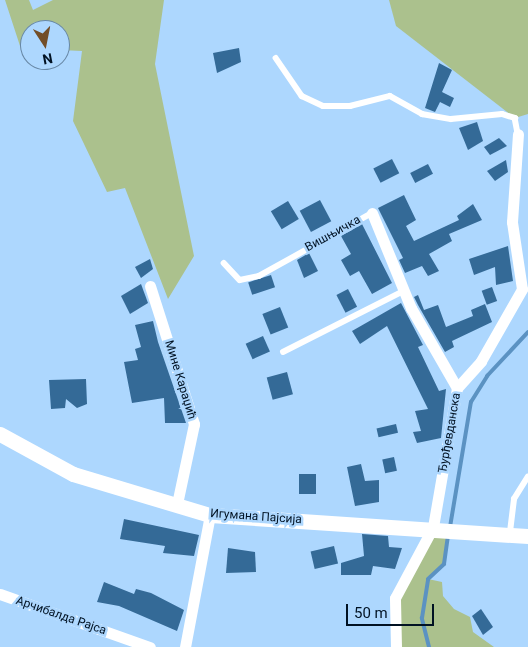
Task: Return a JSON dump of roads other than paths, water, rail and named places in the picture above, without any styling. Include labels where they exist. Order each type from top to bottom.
[{"type":"street","name":"Ђурђевданска","points":[[396,647],[395,598],[433,527],[457,388],[481,361],[522,289],[512,222],[518,134]]},
{"type":"street","name":"Вишњичка","points":[[372,213],[404,291],[457,388]]},
{"type":"street","name":"Мине Караџић","points":[[150,286],[194,424],[177,504]]},
{"type":"street","name":"Игумана Пајсија","points":[[0,434],[73,474],[210,515],[510,532],[528,536]]},
{"type":"street","points":[[185,647],[210,515]]},
{"type":"street","name":"Арчибалда Рајса","points":[[0,594],[150,647]]},
{"type":"lane","name":"Ђурђевданска","points":[[276,58],[302,96],[323,106],[350,106],[390,96],[422,114],[451,119],[502,114],[515,118],[518,134]]},
{"type":"lane","name":"Вишњичка","points":[[224,263],[240,280],[259,276],[372,213]]},
{"type":"lane","points":[[283,352],[404,291]]},
{"type":"lane","points":[[510,532],[514,499],[528,477]]},
{"type":"waterway","points":[[450,527],[471,402],[487,376],[528,332]]},
{"type":"waterway","points":[[429,647],[422,618],[428,579],[444,564],[448,534]]}]
